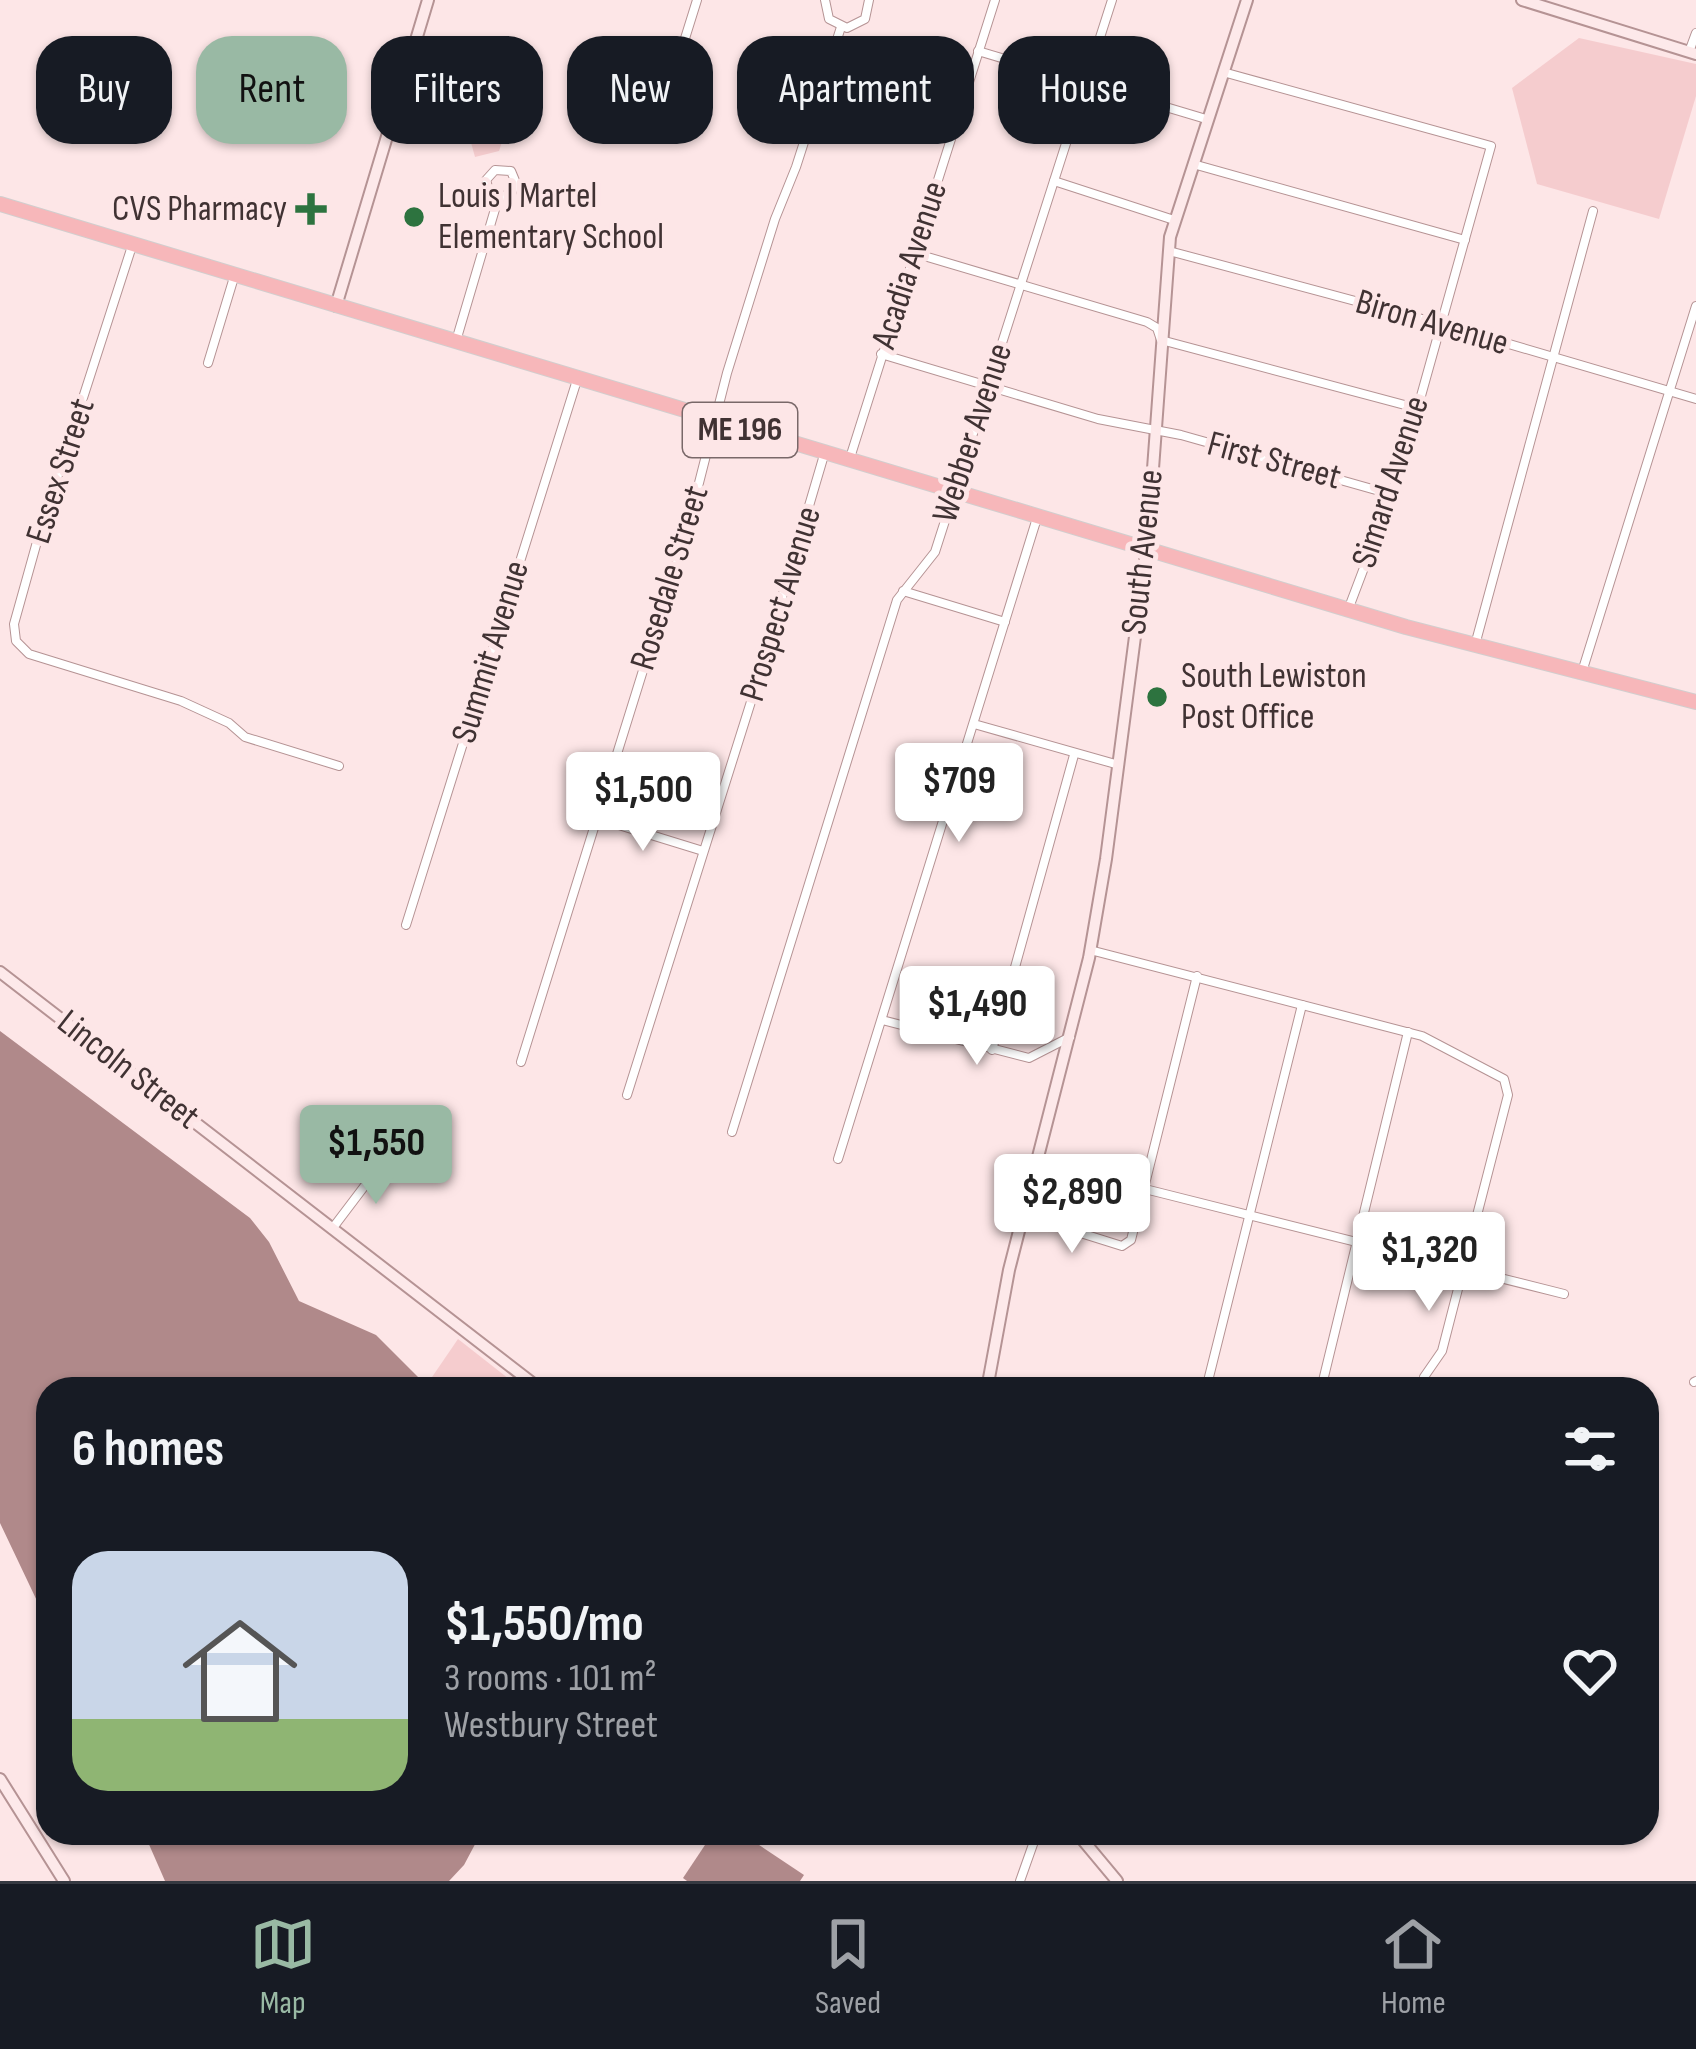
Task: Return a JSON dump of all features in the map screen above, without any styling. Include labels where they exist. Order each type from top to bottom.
[{"type":"highway","name":"ME 196","points":[[0,204],[1348,610],[1696,702]]},
{"type":"street","points":[[336,306],[428,0]]},
{"type":"street","points":[[686,36],[697,0]]},
{"type":"street","points":[[825,0],[829,19],[841,27]]},
{"type":"street","name":"Rosedale Street","points":[[521,1062],[688,526],[775,219],[841,27],[860,23],[868,13],[869,0]]},
{"type":"street","name":"Acadia Avenue","points":[[849,462],[994,0]]},
{"type":"street","name":"Webber Avenue","points":[[1100,36],[1112,0]]},
{"type":"street","name":"South Avenue","points":[[989,1377],[995,1331],[1090,950],[1146,549],[1168,250],[1247,0]]},
{"type":"street","points":[[1522,0],[1692,53],[1696,33]]},
{"type":"street","points":[[978,51],[998,57]]},
{"type":"street","name":"Simard Avenue","points":[[1222,72],[1491,146],[1390,494],[1348,610]]},
{"type":"street","points":[[1170,108],[1206,119]]},
{"type":"street","name":"Webber Avenue","points":[[732,1132],[903,591],[934,552],[1066,144]]},
{"type":"street","points":[[1192,164],[1465,240]]},
{"type":"street","points":[[495,170],[511,171],[516,178],[514,187],[507,197],[498,199],[486,188],[486,180],[495,170]]},
{"type":"street","points":[[1054,181],[1174,220]]},
{"type":"street","points":[[455,343],[498,199]]},
{"type":"street","points":[[1474,646],[1594,211]]},
{"type":"street","name":"Essex Street","points":[[133,242],[40,531],[14,624],[16,641],[29,654],[181,701],[230,723],[245,736],[339,766]]},
{"type":"street","name":"Biron Avenue","points":[[1168,250],[1696,399]]},
{"type":"street","points":[[914,254],[1148,322],[1157,328],[1160,340],[1416,408]]},
{"type":"street","points":[[208,363],[236,274]]},
{"type":"street","points":[[1582,674],[1696,306]]},
{"type":"street","name":"First Street","points":[[881,354],[1098,419],[1181,435],[1390,494]]},
{"type":"street","name":"Summit Avenue","points":[[406,925],[577,380]]},
{"type":"street","name":"Prospect Avenue","points":[[627,1095],[824,455]]},
{"type":"street","points":[[838,1159],[1037,518]]},
{"type":"street","points":[[903,591],[1005,622]]},
{"type":"street","points":[[974,724],[1119,765]]},
{"type":"street","points":[[992,1049],[1074,755]]},
{"type":"street","points":[[596,818],[704,851]]},
{"type":"street","points":[[1090,950],[1408,1032],[1506,1082],[1508,1095],[1442,1351],[1424,1377]]},
{"type":"street","name":"Lincoln Street","points":[[0,972],[524,1377]]},
{"type":"street","points":[[1023,1215],[1104,1243],[1125,1246],[1131,1240],[1197,976]]},
{"type":"street","points":[[1208,1377],[1301,1005]]},
{"type":"street","points":[[882,1020],[1029,1058],[1070,1037]]},
{"type":"street","points":[[1324,1377],[1408,1032]]},
{"type":"street","points":[[332,1228],[385,1159]]},
{"type":"street","points":[[1145,1189],[1564,1294]]},
{"type":"street","points":[[0,1779],[36,1836]]},
{"type":"street","points":[[41,1845],[64,1881]]},
{"type":"street","points":[[1019,1881],[1032,1845]]},
{"type":"street","points":[[1087,1845],[1117,1881]]},
{"type":"shaded area","points":[[1579,38],[1696,64],[1696,96],[1659,219],[1537,184],[1512,88]]},
{"type":"shaded area","points":[[471,144],[501,144],[499,151],[475,157]]},
{"type":"shaded area","points":[[0,1031],[250,1218],[269,1242],[299,1301],[376,1335],[418,1377],[36,1377],[36,1599],[0,1523]]},
{"type":"shaded area","points":[[458,1339],[507,1377],[432,1377]]},
{"type":"shaded area","points":[[149,1845],[475,1845],[449,1881],[165,1881]]},
{"type":"shaded area","points":[[705,1845],[759,1845],[804,1875],[800,1881],[683,1878]]},
{"type":"place","name":"CVS Pharmacy","points":[[311,209]]},
{"type":"place","name":"Louis J Martel Elementary School","points":[[414,217]]},
{"type":"place","name":"South Lewiston Post Office","points":[[1157,697]]}]
